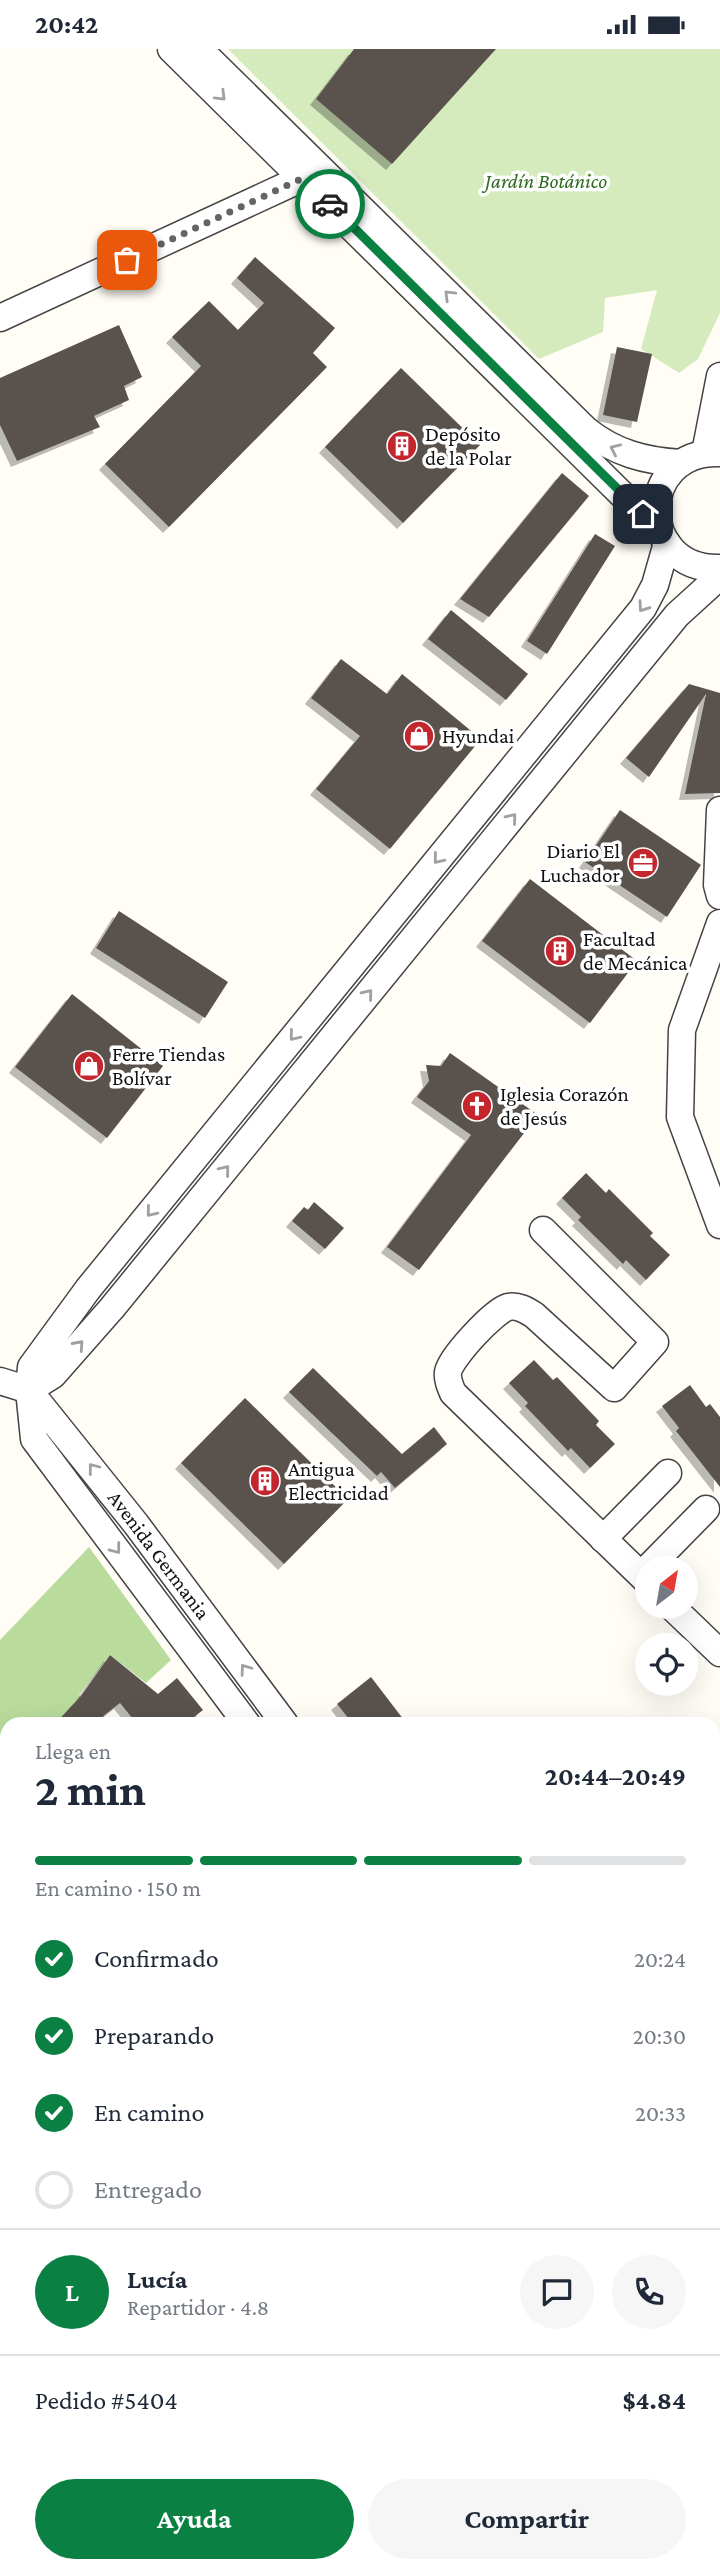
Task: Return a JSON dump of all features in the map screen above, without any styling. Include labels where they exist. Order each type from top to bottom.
[{"type":"street","points":[[171,49],[686,561],[698,566],[720,568]]},
{"type":"street","points":[[199,49],[586,431],[614,449],[633,457],[702,456],[720,376]]},
{"type":"street","points":[[0,318],[303,178]]},
{"type":"street","name":"Avenida Germania","points":[[242,1717],[34,1439],[29,1390],[34,1359],[643,608],[656,585],[663,538],[656,506],[658,493],[671,471],[702,456]]},
{"type":"street","points":[[0,1381],[29,1390],[53,1375],[112,1308],[677,615],[720,576]]},
{"type":"street","points":[[719,889],[720,810]]},
{"type":"street","points":[[720,923],[682,1030],[680,1117],[720,1225]]},
{"type":"street","points":[[543,1230],[655,1342],[614,1388],[534,1315],[519,1307],[510,1307],[499,1312],[460,1352],[450,1367],[448,1380],[453,1393],[603,1539],[635,1565]]},
{"type":"street","name":"Avenida Germania","points":[[0,1363],[29,1390],[144,1534],[280,1717]]},
{"type":"street","points":[[603,1539],[668,1473]]},
{"type":"street","points":[[663,1556],[706,1509]]},
{"type":"street","points":[[685,1619],[720,1653]]},
{"type":"green space","name":"Jardín Botánico","points":[[228,49],[720,49],[720,313],[698,359],[679,373],[641,349],[657,290],[605,298],[603,332],[539,359]]},
{"type":"green space","points":[[89,1547],[171,1660],[146,1683],[110,1655],[79,1695],[105,1717],[0,1717],[0,1640]]},
{"type":"building","points":[[354,49],[496,49],[392,164],[316,99]]},
{"type":"building","points":[[255,257],[335,328],[313,353],[327,367],[169,527],[105,464],[201,366],[172,337],[209,301],[238,330],[264,303],[237,278]]},
{"type":"building","points":[[119,325],[142,377],[124,386],[129,400],[94,416],[100,427],[17,461],[0,425],[0,378]]},
{"type":"building","points":[[617,347],[652,354],[637,422],[603,415]]},
{"type":"building","name":"Depósito de la Polar","points":[[401,368],[480,445],[403,523],[325,447]]},
{"type":"building","points":[[562,473],[589,496],[489,617],[460,599]]},
{"type":"building","points":[[595,534],[615,546],[547,654],[527,641]]},
{"type":"building","points":[[451,610],[528,674],[506,700],[428,639]]},
{"type":"building","points":[[341,659],[387,694],[402,674],[481,739],[390,849],[316,789],[360,736],[311,698]]},
{"type":"building","points":[[689,684],[720,693],[720,793],[685,794],[706,694],[649,777],[626,758]]},
{"type":"building","name":"Diario El Luchador","points":[[620,810],[701,865],[667,917],[585,862]]},
{"type":"building","name":"Facultad de Mecánica","points":[[530,879],[637,961],[590,1023],[482,941]]},
{"type":"building","points":[[119,911],[228,982],[205,1018],[96,948]]},
{"type":"building","name":"Ferre Tiendas Bolívar","points":[[72,994],[163,1066],[107,1138],[15,1067]]},
{"type":"building","points":[[450,1053],[538,1115],[419,1270],[387,1247],[471,1135],[417,1097],[429,1081],[426,1065],[441,1066]]},
{"type":"building","points":[[586,1173],[606,1193],[609,1189],[653,1233],[650,1236],[670,1255],[646,1280],[626,1260],[623,1264],[578,1220],[581,1217],[562,1198]]},
{"type":"building","points":[[314,1202],[344,1228],[325,1249],[292,1221],[304,1207],[308,1210]]},
{"type":"building","points":[[534,1360],[553,1380],[557,1377],[599,1421],[596,1425],[615,1444],[590,1468],[571,1448],[568,1451],[525,1406],[528,1403],[509,1383]]},
{"type":"building","points":[[313,1368],[402,1454],[434,1427],[447,1444],[395,1488],[381,1472],[377,1476],[289,1392]]},
{"type":"building","points":[[690,1385],[706,1407],[710,1404],[720,1417],[720,1487],[676,1431],[679,1428],[662,1406]]},
{"type":"building","name":"Antigua Electricidad","points":[[245,1398],[348,1499],[284,1564],[181,1463]]},
{"type":"building","points":[[110,1655],[158,1694],[177,1678],[203,1710],[194,1717],[131,1717],[120,1703],[102,1717],[62,1717],[81,1696]]},
{"type":"building","points":[[371,1677],[402,1717],[347,1717],[337,1704]]},
{"type":"way so far","points":[[127,260],[303,178],[330,204]]},
{"type":"place","name":"Depósito de la Polar","points":[[402,446]]},
{"type":"place","name":"Hyundai","points":[[419,736]]},
{"type":"place","name":"Diario El Luchador","points":[[643,863]]},
{"type":"place","name":"Facultad de Mecánica","points":[[560,951]]},
{"type":"place","name":"Ferre Tiendas Bolívar","points":[[89,1066]]},
{"type":"place","name":"Iglesia Corazón de Jesús","points":[[477,1106]]},
{"type":"place","name":"Antigua Electricidad","points":[[265,1481]]},
{"type":"route","points":[[330,204],[643,514]]}]
